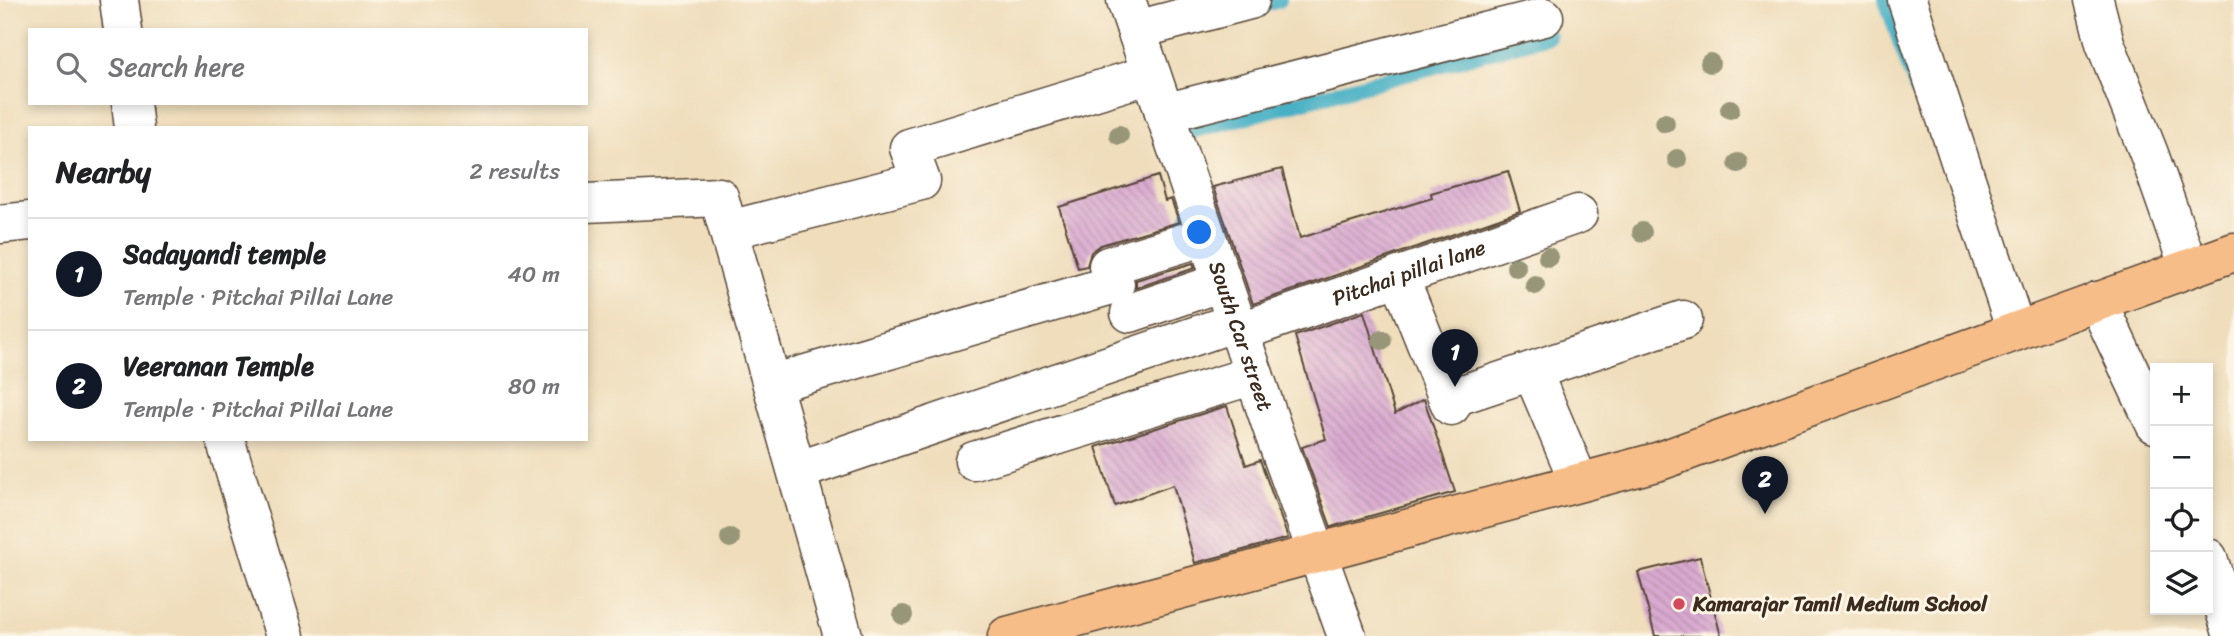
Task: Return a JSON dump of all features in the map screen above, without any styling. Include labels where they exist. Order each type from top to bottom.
[{"type":"main road","points":[[1007,636],[1660,461],[2234,252]]},
{"type":"street","points":[[119,0],[123,28]]},
{"type":"street","points":[[1131,15],[1250,0]]},
{"type":"street","points":[[1907,0],[2016,331]]},
{"type":"street","points":[[2094,0],[2105,43],[2189,268]]},
{"type":"street","name":"South Car street","points":[[1131,15],[1347,636]]},
{"type":"street","points":[[1164,113],[1544,17]]},
{"type":"street","points":[[729,230],[921,181],[909,148],[1151,74]]},
{"type":"street","points":[[131,105],[134,126]]},
{"type":"street","points":[[588,203],[719,197],[843,636]]},
{"type":"street","name":"Pitchai pillai lane","points":[[797,471],[1399,276],[1578,214]]},
{"type":"street","points":[[0,224],[28,221]]},
{"type":"street","points":[[772,384],[1115,284],[1108,266],[1206,236]]},
{"type":"street","name":"Pitchai pillai lane","points":[[1399,276],[1450,403],[1532,370]]},
{"type":"street","points":[[1130,313],[1222,282]]},
{"type":"street","points":[[2097,301],[2150,413]]},
{"type":"street","points":[[1579,482],[1532,370],[1683,320]]},
{"type":"street","points":[[974,461],[1254,375]]},
{"type":"street","points":[[226,441],[285,636]]},
{"type":"street","points":[[2213,574],[2233,636]]},
{"type":"building","points":[[1282,169],[1300,238],[1432,198],[1431,193],[1508,171],[1520,211],[1253,304],[1213,187]]},
{"type":"building","points":[[1158,176],[1165,201],[1171,199],[1179,222],[1101,245],[1091,252],[1087,266],[1078,268],[1059,207]]},
{"type":"building","points":[[1193,263],[1195,268],[1136,288],[1136,280]]},
{"type":"building","points":[[1364,312],[1395,414],[1424,399],[1455,492],[1331,527],[1302,447],[1326,439],[1295,336]]},
{"type":"building","points":[[1227,406],[1246,465],[1260,460],[1288,538],[1195,563],[1173,485],[1115,506],[1096,447]]},
{"type":"building","name":"Kamarajar Tamil Medium School","points":[[1700,557],[1721,636],[1655,636],[1638,572]]},
{"type":"waterway","points":[[1247,9],[1279,0]]},
{"type":"waterway","points":[[1886,0],[1917,90]]},
{"type":"waterway","points":[[1187,145],[1184,133],[1548,36]]},
{"type":"place","name":"Sadayandi temple","points":[[1455,387]]},
{"type":"place","name":"Veeranan Temple","points":[[1765,514]]},
{"type":"place","name":"Kamarajar Tamil Medium School","points":[[1679,604]]}]
